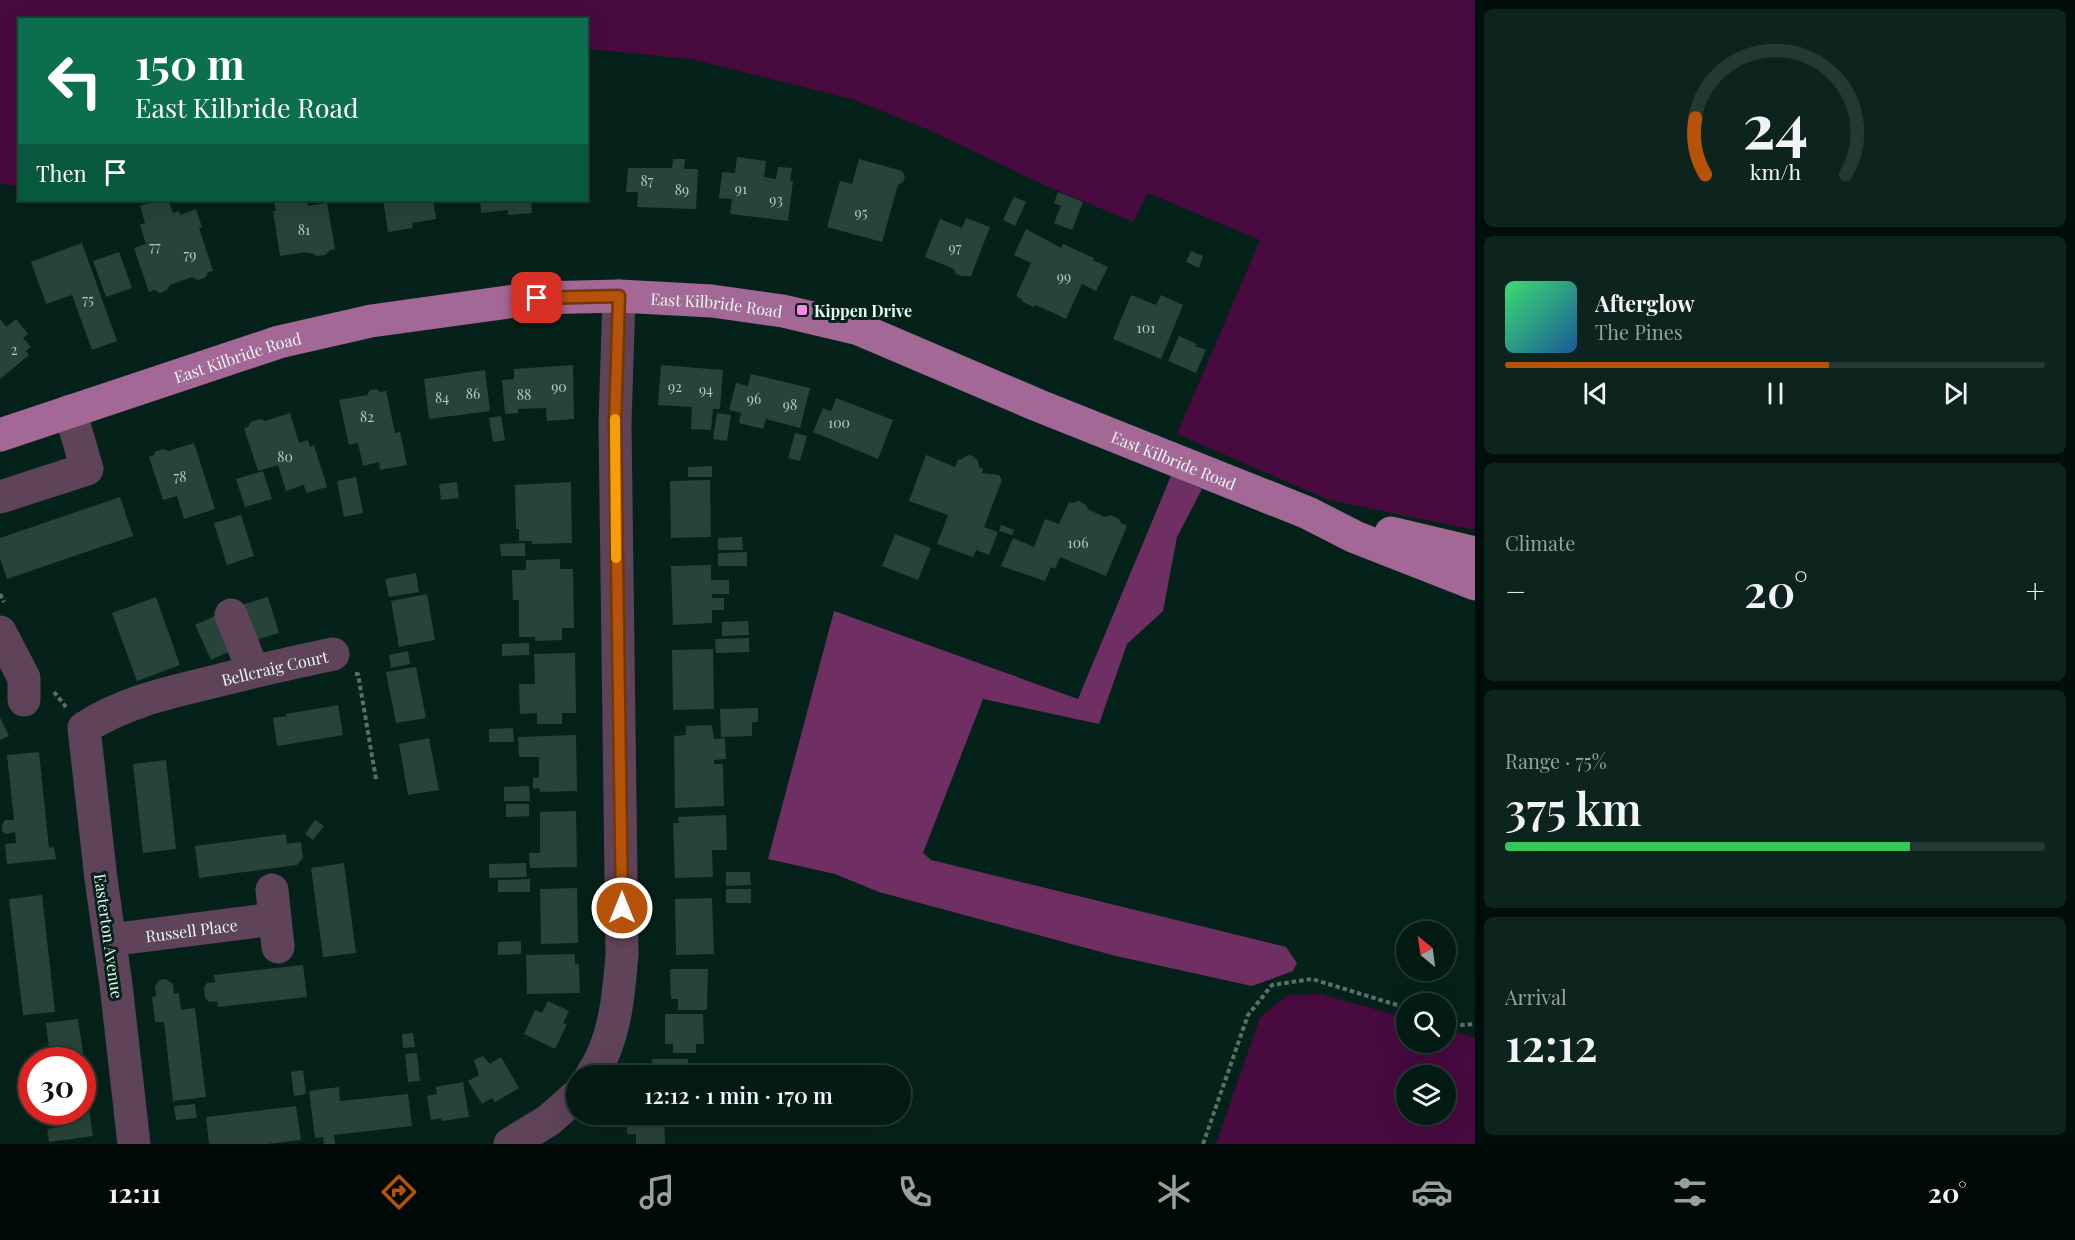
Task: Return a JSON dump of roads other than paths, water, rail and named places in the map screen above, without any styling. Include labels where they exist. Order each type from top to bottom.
[{"type":"main road","name":"East Kilbride Road","points":[[0,435],[279,342],[370,321],[537,298],[619,296],[712,301],[783,312],[859,329],[1037,405],[1308,513],[1355,537],[1475,584]]},
{"type":"main road","name":"East Kilbride Road","points":[[1308,513],[1475,553]]},
{"type":"street","points":[[597,1065],[613,1019],[619,990],[622,954],[615,435],[619,296]]},
{"type":"street","points":[[0,497],[87,469],[70,411]]},
{"type":"street","points":[[231,615],[253,671]]},
{"type":"street","points":[[0,632],[24,678],[24,700]]},
{"type":"street","name":"Bellcraig Court","points":[[84,728],[100,718],[144,699],[253,671],[333,654]]},
{"type":"street","name":"Easterton Avenue","points":[[84,728],[134,1144]]},
{"type":"street","name":"Russell Place","points":[[110,940],[275,919]]},
{"type":"street","points":[[510,1144],[549,1120],[566,1105]]},
{"type":"place","name":"Kippen Drive","points":[[802,310]]}]
